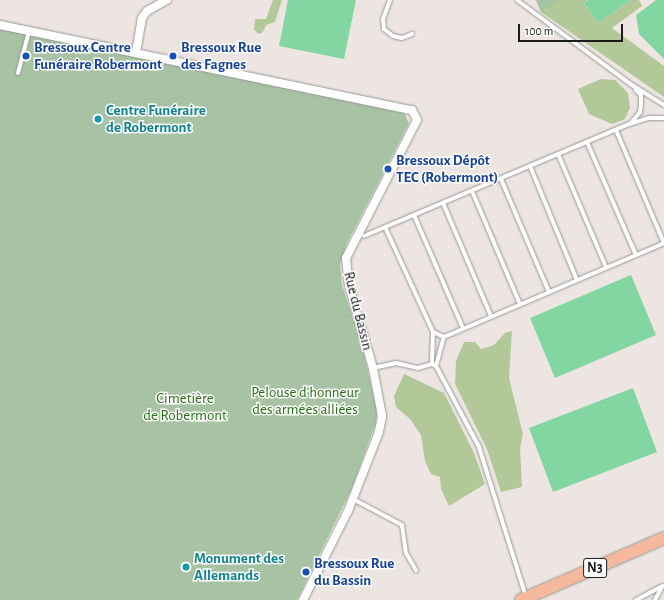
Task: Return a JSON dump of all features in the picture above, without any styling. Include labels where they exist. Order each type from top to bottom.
[{"type":"main road","name":"N3","points":[[524,599],[664,538]]},
{"type":"street","points":[[0,25],[136,52],[142,18],[147,11],[167,0]]},
{"type":"street","name":"Rue du Bassin","points":[[136,52],[412,110],[417,120],[346,258],[349,286],[373,368],[382,416],[379,432],[353,499],[303,600]]},
{"type":"lane","points":[[390,0],[382,19],[384,29],[393,36],[402,38],[412,34]]},
{"type":"lane","points":[[517,0],[632,85],[664,105]]},
{"type":"lane","points":[[18,73],[29,31]]},
{"type":"lane","points":[[630,124],[640,112],[641,105],[641,95],[632,85]]},
{"type":"lane","points":[[364,236],[630,124],[649,118],[664,118]]},
{"type":"lane","points":[[434,365],[444,337],[664,243],[616,130]]},
{"type":"lane","points":[[587,142],[636,255]]},
{"type":"lane","points":[[558,154],[606,267]]},
{"type":"lane","points":[[530,166],[577,280]]},
{"type":"lane","points":[[501,178],[549,292]]},
{"type":"lane","points":[[472,191],[520,304]]},
{"type":"lane","points":[[443,203],[491,316]]},
{"type":"lane","points":[[414,215],[463,328]]},
{"type":"lane","points":[[386,227],[433,332],[434,365],[479,447],[524,599]]},
{"type":"lane","points":[[433,332],[444,337]]},
{"type":"lane","points":[[373,368],[396,363],[418,368],[434,365]]},
{"type":"lane","points":[[353,499],[402,525],[406,553],[416,570]]},
{"type":"lane","points":[[636,600],[663,586]]},
{"type":"lane","points":[[655,600],[663,586]]},
{"type":"green space","points":[[273,0],[282,0],[275,22],[266,25],[263,32],[259,34],[254,30],[255,19],[266,19]]},
{"type":"green space","points":[[288,0],[356,0],[344,59],[279,46]]},
{"type":"green space","points":[[536,0],[587,0],[584,3],[598,23],[631,0],[639,0],[642,6],[612,28],[664,66],[664,97],[541,12]]},
{"type":"green space","points":[[536,0],[559,0],[541,12]]},
{"type":"green space","points":[[588,0],[631,0],[598,23],[584,3]]},
{"type":"green space","points":[[656,0],[664,0],[664,59],[639,34],[636,15]]},
{"type":"green space","name":"Cimetière de Robermont","points":[[0,29],[404,113],[409,123],[347,243],[340,264],[342,285],[361,343],[377,409],[376,422],[352,488],[297,600],[0,600]]},
{"type":"green space","points":[[601,79],[615,80],[628,93],[630,108],[625,119],[612,124],[589,114],[578,89]]},
{"type":"green space","points":[[631,275],[656,335],[555,378],[530,318]]},
{"type":"green space","points":[[512,331],[509,378],[523,434],[520,448],[522,487],[501,492],[487,449],[455,384],[456,361],[464,342],[475,342],[481,349],[494,345],[505,333]]},
{"type":"green space","points":[[404,374],[444,393],[474,453],[485,484],[449,506],[441,489],[440,477],[431,474],[425,461],[421,435],[410,419],[396,407],[394,396]]},
{"type":"green space","points":[[633,388],[657,452],[553,492],[529,428]]},
{"type":"place","name":"Bressoux Centre Funéraire Robermont","points":[[26,56]]},
{"type":"place","name":"Bressoux Rue des Fagnes","points":[[173,56]]},
{"type":"place","name":"Centre Funéraire de Robermont","points":[[98,119]]},
{"type":"place","name":"Bressoux Dépôt TEC (Robermont)","points":[[388,169]]},
{"type":"place","name":"Monument des Allemands","points":[[186,567]]},
{"type":"place","name":"Bressoux Rue du Bassin","points":[[306,572]]},
{"type":"park label","name":"Pelouse d'honneur des armées alliées","points":[[305,400]]}]
